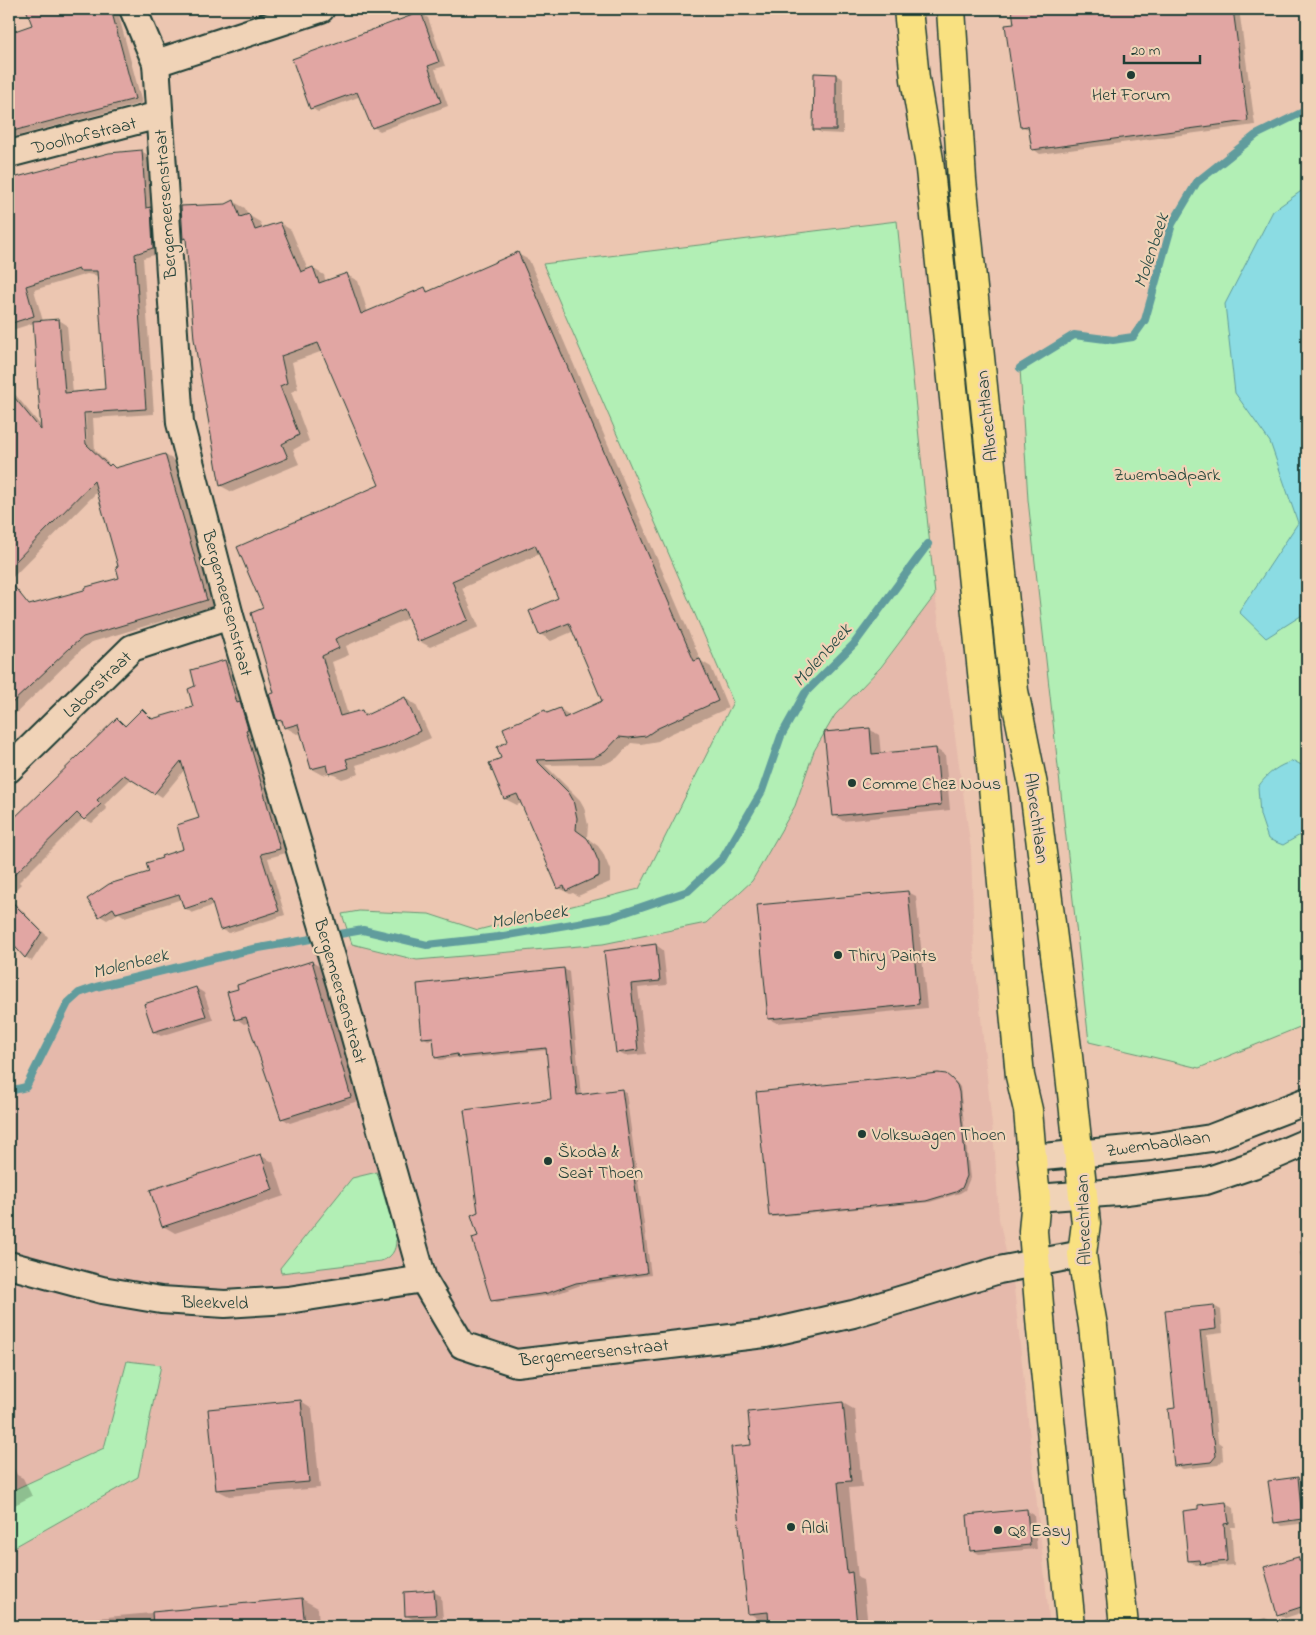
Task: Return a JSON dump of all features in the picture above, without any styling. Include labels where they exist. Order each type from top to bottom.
[{"type":"main road","name":"Albrechtlaan","points":[[908,9],[916,80],[929,160],[986,710],[1020,1076],[1028,1110],[1036,1198],[1033,1231],[1042,1339],[1072,1626]]},
{"type":"main road","name":"Albrechtlaan","points":[[951,9],[962,180],[1014,691],[1034,790],[1080,1154],[1086,1223],[1082,1254],[1093,1326],[1124,1626]]},
{"type":"street","name":"Bergemeersenstraat","points":[[133,9],[156,63],[180,423],[230,616],[332,956],[423,1278],[462,1345],[516,1363],[765,1334],[853,1314],[999,1270],[1082,1254]]},
{"type":"street","points":[[156,63],[321,9]]},
{"type":"street","name":"Doolhofstraat","points":[[9,154],[160,116]]},
{"type":"street","name":"Laborstraat","points":[[9,770],[132,648],[230,616]]},
{"type":"street","points":[[1036,1198],[1157,1188],[1206,1181],[1253,1165],[1306,1142],[1298,1105]]},
{"type":"street","name":"Zwembadlaan","points":[[1032,1158],[1151,1147],[1211,1138],[1298,1105]]},
{"type":"street","name":"Bleekveld","points":[[9,1265],[102,1290],[161,1300],[217,1304],[288,1300],[423,1278]]},
{"type":"shaded area","points":[[935,595],[971,849],[974,950],[995,1154],[999,1219],[1014,1288],[1050,1626],[9,1626],[9,1550],[138,1477],[161,1365],[127,1361],[104,1448],[9,1492],[9,1091],[26,1087],[68,1003],[79,993],[96,987],[253,949],[299,940],[332,956],[352,944],[417,960],[706,923],[752,881],[795,806],[814,751],[835,715],[882,667]]},
{"type":"green space","name":"Zwembadpark","points":[[1307,110],[1307,1024],[1199,1068],[1089,1042],[1028,500],[1020,368],[1074,335],[1113,340],[1133,337],[1145,320],[1172,224],[1197,182],[1256,135]]},
{"type":"green space","points":[[897,221],[935,595],[881,667],[835,715],[814,751],[795,806],[752,881],[706,923],[603,944],[417,960],[352,944],[342,914],[359,911],[429,914],[478,930],[639,889],[733,702],[543,264]]},
{"type":"green space","points":[[377,1172],[397,1240],[394,1251],[390,1256],[381,1261],[281,1273],[280,1268],[352,1178]]},
{"type":"green space","points":[[127,1361],[161,1365],[138,1477],[9,1550],[9,1492],[104,1448]]},
{"type":"water","points":[[1307,187],[1307,612],[1266,638],[1239,612],[1298,523],[1270,442],[1235,393],[1225,304],[1273,211]]},
{"type":"water","points":[[1294,761],[1307,768],[1307,831],[1283,845],[1268,839],[1260,815],[1258,787],[1273,771]]},
{"type":"building","points":[[26,9],[111,9],[135,99],[9,132],[9,33],[32,25]]},
{"type":"building","name":"Het Forum","points":[[1012,9],[1233,9],[1248,121],[1032,150],[1028,126],[1020,127],[1005,25],[1014,24]]},
{"type":"building","points":[[421,12],[439,62],[428,66],[441,102],[372,128],[357,92],[310,109],[292,59]]},
{"type":"building","points":[[814,73],[836,74],[836,130],[813,130]]},
{"type":"building","points":[[142,150],[146,208],[151,207],[153,248],[135,254],[146,409],[84,413],[86,444],[109,466],[111,464],[115,468],[165,454],[207,600],[83,637],[9,706],[9,580],[29,605],[119,578],[116,567],[118,566],[94,481],[9,568],[9,391],[41,430],[33,321],[59,319],[65,393],[105,389],[97,271],[79,271],[79,269],[26,286],[34,316],[9,324],[9,179],[109,153]]},
{"type":"building","points":[[234,200],[240,217],[249,214],[255,230],[280,222],[301,272],[313,267],[319,283],[347,273],[361,314],[425,287],[427,292],[518,252],[694,661],[700,659],[718,701],[658,728],[646,736],[619,737],[605,752],[593,758],[536,760],[569,793],[573,800],[577,818],[576,830],[587,838],[592,846],[599,863],[599,876],[566,891],[564,886],[558,889],[517,794],[504,799],[489,763],[501,758],[497,747],[508,741],[503,728],[545,710],[547,713],[560,708],[564,718],[602,701],[569,623],[539,635],[529,611],[558,598],[535,545],[452,581],[468,620],[418,642],[404,609],[335,639],[339,648],[322,656],[340,716],[362,710],[364,716],[405,697],[420,731],[385,748],[346,759],[349,768],[329,774],[327,765],[311,769],[298,724],[284,728],[282,720],[277,721],[269,694],[274,693],[251,613],[263,608],[237,547],[379,485],[318,343],[281,356],[287,383],[280,386],[299,435],[282,444],[288,458],[220,486],[194,339],[186,238],[183,239],[181,206],[226,204]]},
{"type":"building","points":[[225,660],[237,703],[240,702],[248,729],[246,730],[280,849],[261,854],[279,911],[220,930],[211,900],[184,909],[179,894],[116,913],[113,908],[99,917],[87,899],[109,884],[149,872],[146,863],[183,849],[177,825],[199,818],[181,761],[154,794],[124,775],[97,800],[101,804],[84,820],[77,813],[9,880],[9,823],[117,718],[125,726],[142,709],[152,719],[193,707],[188,689],[195,686],[191,670]]},
{"type":"building","points":[[870,728],[872,754],[936,748],[941,805],[833,816],[824,732]]},
{"type":"building","name":"Thiry Paints","points":[[908,891],[919,1004],[768,1019],[757,905]]},
{"type":"building","points":[[9,899],[42,932],[25,958],[9,940]]},
{"type":"building","points":[[656,944],[660,981],[631,984],[638,1050],[616,1053],[604,951]]},
{"type":"building","points":[[312,961],[351,1097],[281,1119],[246,1017],[235,1020],[227,992],[238,989],[237,985]]},
{"type":"building","name":"Škoda & Seat Thoen","points":[[564,968],[577,1095],[622,1089],[647,1273],[576,1283],[548,1293],[491,1301],[472,1238],[478,1236],[471,1215],[478,1212],[464,1110],[551,1099],[546,1048],[458,1057],[457,1054],[435,1058],[433,1037],[422,1038],[417,984]]},
{"type":"building","points":[[196,987],[206,1016],[153,1032],[144,1004]]},
{"type":"building","name":"Volkswagen Thoen","points":[[938,1073],[946,1074],[952,1079],[957,1085],[959,1092],[967,1176],[962,1188],[956,1192],[926,1201],[769,1216],[756,1092]]},
{"type":"building","points":[[261,1154],[273,1190],[162,1227],[150,1190]]},
{"type":"building","points":[[1214,1305],[1216,1329],[1200,1331],[1211,1436],[1214,1439],[1216,1456],[1211,1462],[1174,1466],[1168,1409],[1175,1408],[1165,1310]]},
{"type":"building","points":[[301,1400],[309,1482],[216,1490],[208,1409]]},
{"type":"building","name":"Aldi","points":[[843,1402],[851,1481],[838,1482],[847,1573],[852,1572],[857,1626],[769,1626],[768,1612],[748,1614],[731,1447],[751,1445],[748,1412]]},
{"type":"building","points":[[1298,1477],[1302,1519],[1274,1523],[1268,1481]]},
{"type":"building","points":[[1226,1502],[1229,1523],[1224,1524],[1227,1561],[1200,1564],[1199,1560],[1188,1561],[1183,1511],[1198,1509],[1198,1505]]},
{"type":"building","name":"Q8 Easy","points":[[1027,1509],[1030,1545],[970,1551],[967,1515]]},
{"type":"building","points":[[1298,1557],[1300,1562],[1307,1560],[1307,1605],[1277,1615],[1264,1567]]},
{"type":"building","points":[[434,1590],[436,1615],[405,1616],[404,1592]]},
{"type":"building","points":[[302,1598],[305,1626],[153,1626],[152,1612]]},
{"type":"waterway","name":"Molenbeek","points":[[1020,368],[1074,335],[1113,340],[1133,337],[1145,320],[1172,224],[1197,182],[1256,135],[1307,110]]},
{"type":"waterway","name":"Molenbeek","points":[[9,1091],[26,1087],[68,1003],[79,993],[96,987],[253,949],[363,930],[427,945],[498,937],[612,917],[688,891],[723,858],[762,791],[781,736],[805,693],[854,644],[928,544]]},
{"type":"place","name":"Het Forum","points":[[1131,75]]},
{"type":"place","name":"Comme Chez Nous","points":[[852,783]]},
{"type":"place","name":"Thiry Paints","points":[[838,955]]},
{"type":"place","name":"Volkswagen Thoen","points":[[862,1134]]},
{"type":"place","name":"Škoda & Seat Thoen","points":[[548,1161]]},
{"type":"place","name":"Aldi","points":[[791,1527]]},
{"type":"place","name":"Q8 Easy","points":[[998,1530]]}]
